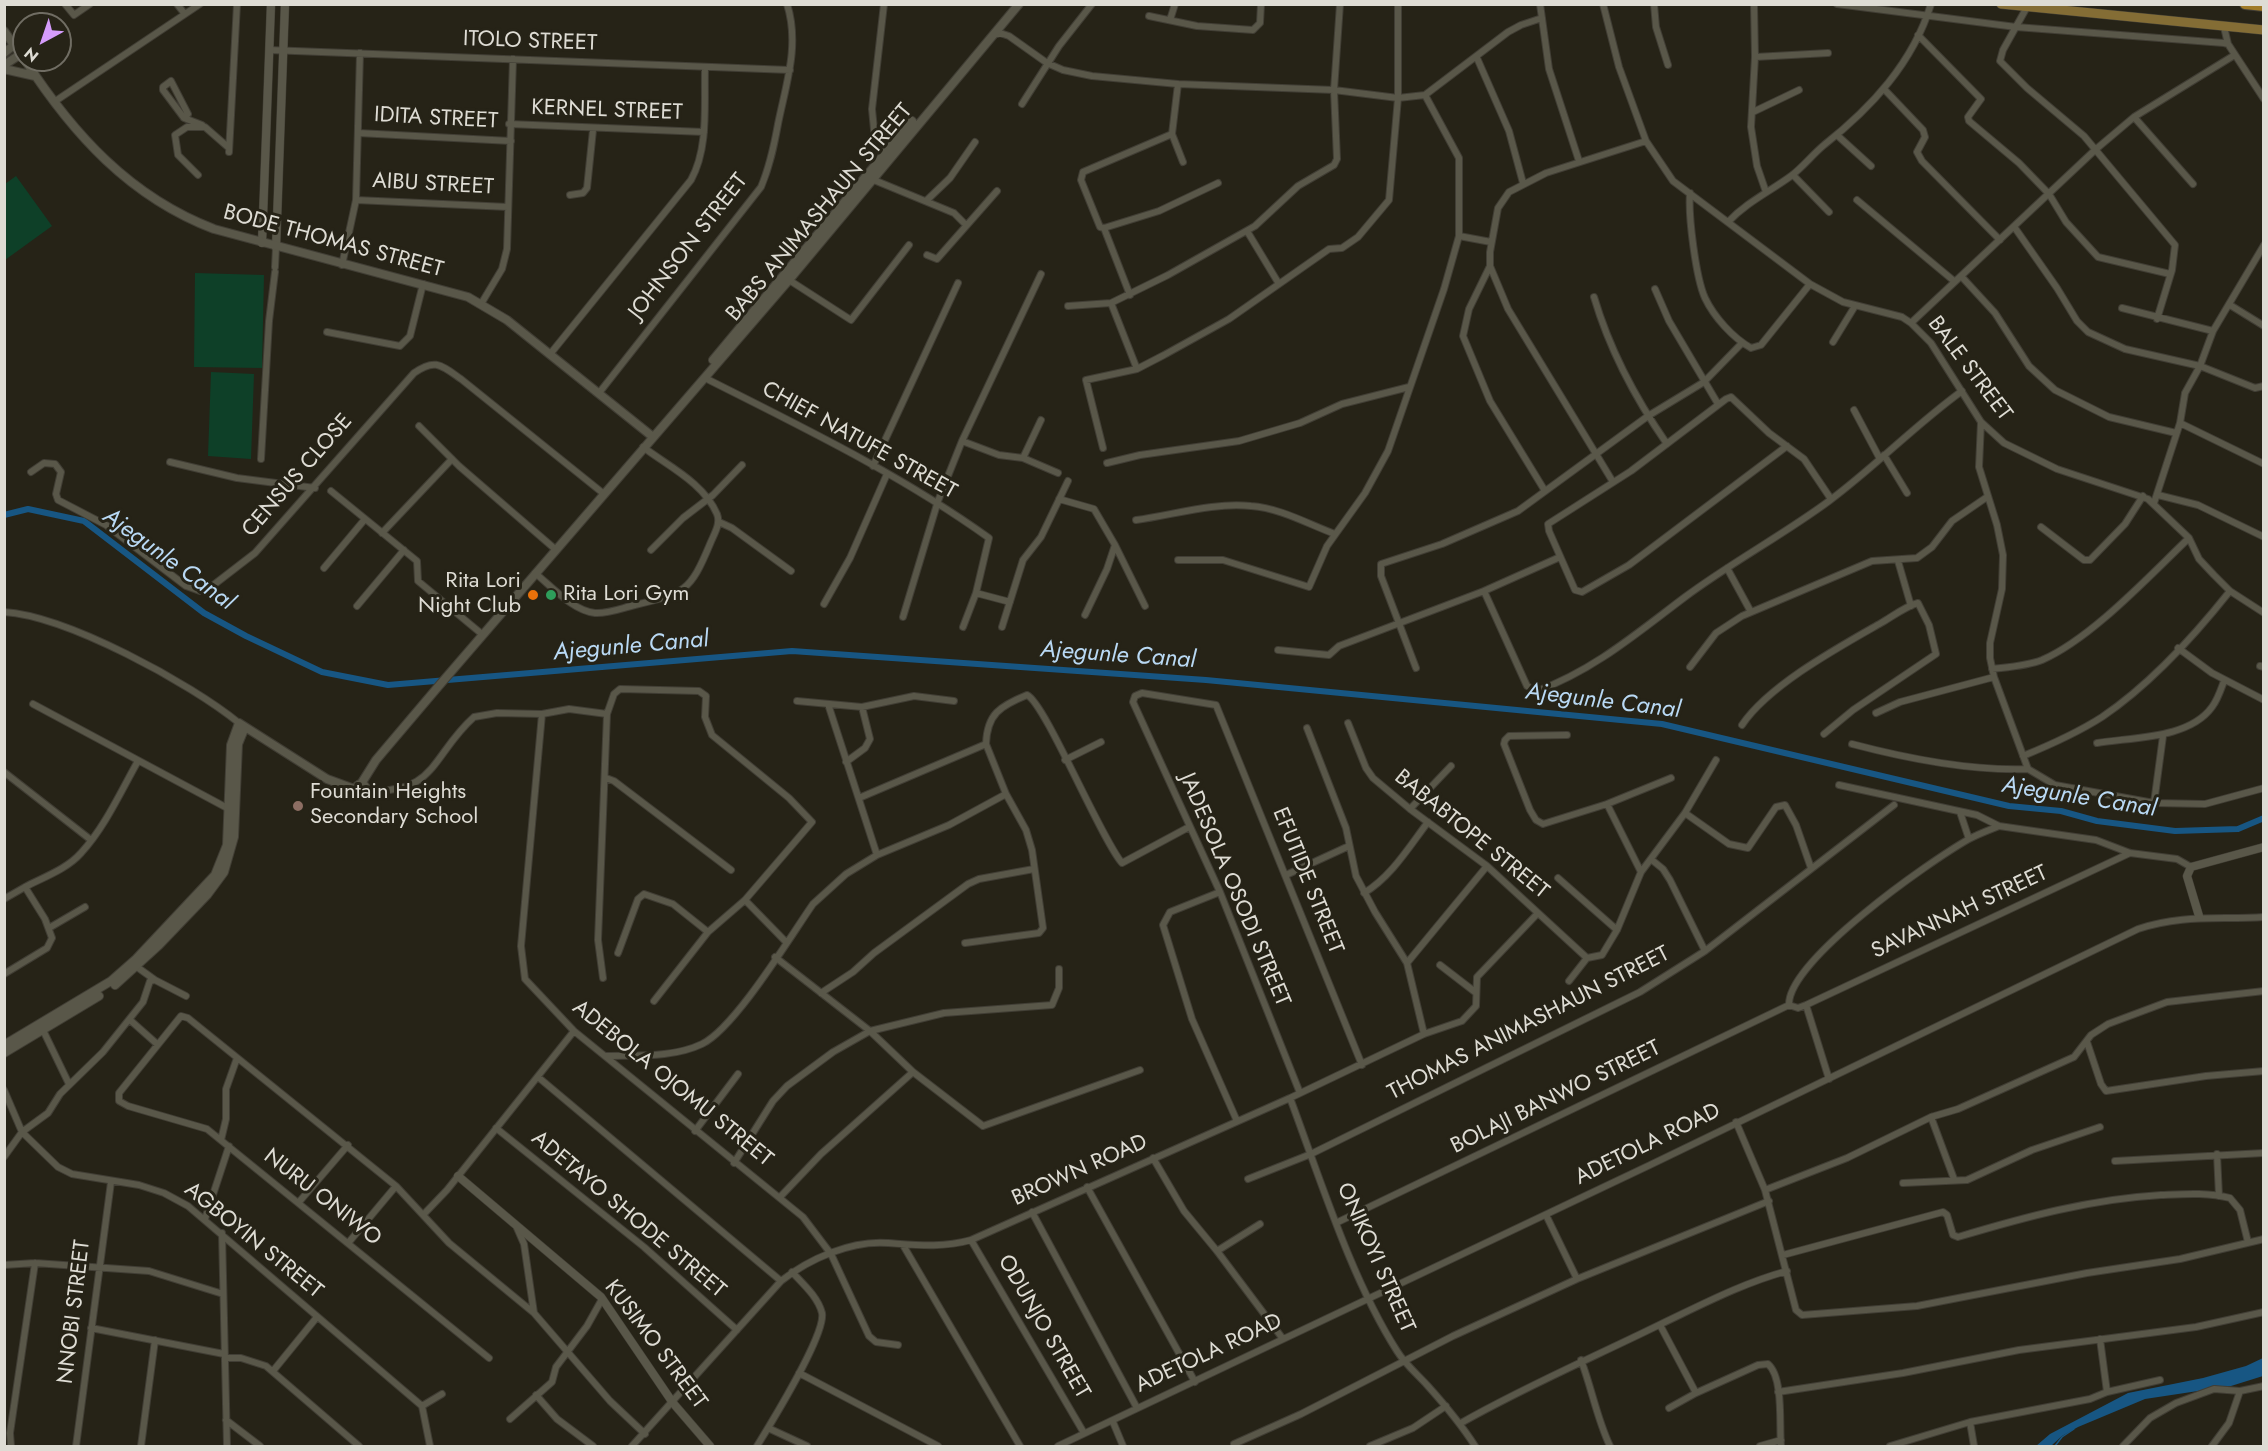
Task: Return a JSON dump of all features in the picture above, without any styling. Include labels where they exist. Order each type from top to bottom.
[{"type":"highway","points":[[2245,4],[2264,6]]},
{"type":"main road","name":"BABS ANIMASHAUN STREET","points":[[649,440],[789,280],[887,151],[1013,4]]},
{"type":"main road","name":"BABS ANIMASHAUN STREET","points":[[361,788],[376,760],[604,494],[869,177],[1019,4]]},
{"type":"main road","points":[[2001,4],[2264,30]]},
{"type":"main road","points":[[4,67],[35,76]]},
{"type":"main road","name":"BODE THOMAS STREET","points":[[32,72],[79,135],[105,161],[161,204],[214,229],[342,265],[423,284],[481,304],[551,353],[649,440]]},
{"type":"main road","points":[[4,1053],[115,985],[207,895],[224,872],[231,854],[239,723],[327,779],[361,788]]},
{"type":"main road","points":[[4,1045],[42,1028]]},
{"type":"street","points":[[65,4],[74,15],[90,4]]},
{"type":"street","points":[[177,4],[184,13]]},
{"type":"street","points":[[54,102],[200,4]]},
{"type":"street","points":[[184,118],[188,114],[171,81],[163,87],[163,90],[184,118],[205,127],[229,150],[237,4]]},
{"type":"street","points":[[262,243],[271,4]]},
{"type":"street","points":[[261,459],[268,321],[275,269],[285,4]]},
{"type":"street","name":"JOHNSON STREET","points":[[598,393],[761,187],[773,156],[789,70],[794,30],[787,4]]},
{"type":"street","points":[[884,4],[872,109],[875,140],[887,151]]},
{"type":"street","points":[[1022,104],[1047,63],[1092,4]]},
{"type":"street","points":[[1170,20],[1174,4]]},
{"type":"street","points":[[1149,16],[1253,30],[1260,23],[1261,4]]},
{"type":"street","points":[[1068,306],[1111,303],[1130,295],[1247,231],[1298,186],[1336,162],[1334,90],[1340,4]]},
{"type":"street","points":[[1103,448],[1086,380],[1137,369],[1229,319],[1329,249],[1342,248],[1353,241],[1386,206],[1389,200],[1398,98],[1398,4]]},
{"type":"street","points":[[1540,4],[1554,88],[1579,161]]},
{"type":"street","name":"BALE STREET","points":[[1603,4],[1619,67],[1646,141],[1665,172],[1810,284],[1855,306],[1911,322],[1931,343],[1981,422],[2004,443],[2038,461],[2104,486],[2143,496],[2154,503],[2189,538],[2199,559],[2230,591],[2264,613]]},
{"type":"street","points":[[1654,4],[1658,34],[1668,65]]},
{"type":"street","points":[[1755,4],[1752,141],[1766,192]]},
{"type":"street","points":[[1837,4],[2016,27],[2228,44]]},
{"type":"street","points":[[1728,222],[1742,208],[1793,175],[1824,145],[1838,136],[1884,89],[1918,35],[1930,4]]},
{"type":"street","points":[[2027,7],[2000,57],[2002,66],[2084,136],[2175,245],[2177,249],[2157,319]]},
{"type":"street","points":[[994,35],[1000,33],[1009,36],[1047,63],[1063,70],[1092,76],[1178,84],[1334,90],[1398,98],[1425,95],[1477,58],[1508,32],[1542,18]]},
{"type":"street","points":[[1006,20],[1009,36]]},
{"type":"street","points":[[2224,27],[2233,56],[2264,99]]},
{"type":"street","points":[[1918,35],[1979,96],[1981,101],[1968,117],[1969,121],[2019,163],[2049,194],[2066,222],[2098,257],[2170,274]]},
{"type":"street","name":"ITOLO STREET","points":[[269,50],[789,70]]},
{"type":"street","points":[[1755,57],[1828,52]]},
{"type":"street","points":[[342,265],[356,200],[360,53]]},
{"type":"street","points":[[1911,322],[2015,228],[2095,150],[2134,117],[2233,56]]},
{"type":"street","points":[[1477,58],[1509,131],[1523,183]]},
{"type":"street","points":[[481,304],[506,261],[512,141],[509,124],[513,59]]},
{"type":"street","points":[[551,353],[691,180],[700,160],[704,132],[705,68]]},
{"type":"street","points":[[1178,84],[1173,134],[1183,162]]},
{"type":"street","points":[[1884,89],[1923,130],[1925,137],[1917,152],[1922,161],[2000,240]]},
{"type":"street","points":[[1753,112],[1799,90]]},
{"type":"street","points":[[1178,560],[1223,560],[1307,588],[1335,534],[1365,493],[1388,451],[1444,289],[1459,236],[1459,158],[1425,95]]},
{"type":"street","points":[[2134,117],[2193,184]]},
{"type":"street","name":"KERNEL STREET","points":[[509,124],[704,132]]},
{"type":"street","points":[[198,175],[178,155],[175,135],[187,127],[205,127]]},
{"type":"street","points":[[570,195],[583,193],[587,188],[593,129]]},
{"type":"street","name":"IDITA STREET","points":[[358,133],[512,141]]},
{"type":"street","points":[[1130,295],[1104,228],[1100,227],[1081,180],[1083,172],[1173,134]]},
{"type":"street","points":[[1838,136],[1871,166]]},
{"type":"street","points":[[1613,482],[1522,333],[1496,284],[1490,266],[1491,243],[1503,198],[1523,183],[1579,161],[1646,141]]},
{"type":"street","points":[[926,201],[950,178],[975,142]]},
{"type":"street","points":[[1793,175],[1829,212]]},
{"type":"street","points":[[869,177],[954,213],[965,224]]},
{"type":"street","points":[[1104,228],[1159,211],[1218,183]]},
{"type":"street","points":[[927,255],[936,259],[997,191]]},
{"type":"street","points":[[1690,193],[1689,212],[1704,296],[1713,312],[1742,343],[1751,348],[1761,345],[1810,284]]},
{"type":"street","name":"AIBU STREET","points":[[356,200],[508,207]]},
{"type":"street","points":[[1857,200],[1954,281]]},
{"type":"street","points":[[2015,228],[2077,321],[2088,332],[2125,349],[2200,366],[2255,388],[2264,386]]},
{"type":"street","points":[[1247,231],[1279,284]]},
{"type":"street","points":[[1459,236],[1491,243]]},
{"type":"street","points":[[789,280],[851,320],[909,245]]},
{"type":"street","points":[[2154,503],[2180,423],[2185,393],[2200,366],[2213,331],[2230,305],[2242,278],[2264,245]]},
{"type":"street","points":[[1490,266],[1469,309],[1463,336],[1490,401],[1545,492]]},
{"type":"street","points":[[903,617],[938,501],[962,441],[1041,274]]},
{"type":"street","points":[[1961,276],[1995,313],[2029,366],[2055,390],[2109,417],[2176,433]]},
{"type":"street","points":[[327,332],[400,346],[410,336],[423,284]]},
{"type":"street","points":[[873,466],[894,426],[958,284]]},
{"type":"street","points":[[1655,289],[1669,321],[1718,404]]},
{"type":"street","points":[[1594,297],[1604,332],[1616,359],[1648,416],[1667,444]]},
{"type":"street","points":[[1111,303],[1137,369]]},
{"type":"street","points":[[2230,305],[2264,326]]},
{"type":"street","points":[[1833,342],[1855,306]]},
{"type":"street","points":[[2122,308],[2157,319],[2213,331]]},
{"type":"street","points":[[1416,668],[1381,576],[1381,564],[1442,544],[1502,520],[1545,492],[1648,416],[1704,381],[1729,359],[1742,343]]},
{"type":"street","name":"CENSUS CLOSE","points":[[30,472],[44,463],[55,464],[62,472],[56,494],[58,500],[95,518],[186,586],[200,591],[215,586],[248,559],[315,488],[376,414],[414,373],[426,365],[436,364],[461,379],[604,494]]},
{"type":"street","name":"CHIEF NATUFE STREET","points":[[705,378],[938,501],[989,538],[990,543],[976,593]]},
{"type":"street","points":[[1107,463],[1140,455],[1239,441],[1300,423],[1342,404],[1409,387]]},
{"type":"street","points":[[1484,591],[1524,680],[1531,690],[1537,691],[1578,674],[1615,651],[1727,568],[1777,538],[1832,499],[1921,421],[1962,391]]},
{"type":"street","points":[[1787,446],[1629,565],[1582,592],[1575,590],[1548,524],[1613,482],[1718,404],[1731,397],[1753,419],[1787,446],[1811,467],[1832,499]]},
{"type":"street","points":[[1854,410],[1907,493]]},
{"type":"street","points":[[1023,458],[1041,420]]},
{"type":"street","points":[[1981,422],[1979,467],[1997,525],[2003,555],[2002,589],[1990,644],[1992,669],[2028,769]]},
{"type":"street","points":[[2180,423],[2264,464]]},
{"type":"street","points":[[419,426],[452,459],[555,549]]},
{"type":"street","points":[[649,440],[708,499],[719,522],[732,528],[791,571]]},
{"type":"street","points":[[962,441],[993,453],[1023,458],[1058,473]]},
{"type":"street","points":[[382,533],[452,459]]},
{"type":"street","points":[[170,462],[210,473],[315,488]]},
{"type":"street","points":[[651,550],[742,465]]},
{"type":"street","points":[[824,604],[850,558],[887,474]]},
{"type":"street","points":[[1002,627],[1023,560],[1041,537],[1068,481]]},
{"type":"street","points":[[331,491],[417,561],[418,581],[483,635]]},
{"type":"street","points":[[2158,495],[2198,505],[2264,537]]},
{"type":"street","points":[[2041,528],[2084,560],[2090,560],[2125,524],[2143,496]]},
{"type":"street","points":[[1690,667],[1716,633],[1751,612],[1872,561],[1908,561],[1924,554],[1952,521],[1987,497]]},
{"type":"street","points":[[1059,499],[1094,509],[1115,545],[1145,606]]},
{"type":"street","points":[[1136,520],[1223,506],[1252,506],[1277,512],[1335,534]]},
{"type":"street","points":[[324,568],[365,519]]},
{"type":"street","points":[[535,573],[583,610],[594,613],[662,599],[676,595],[690,583],[719,522]]},
{"type":"street","points":[[1992,669],[2031,664],[2056,652],[2106,615],[2189,538]]},
{"type":"street","points":[[1085,615],[1107,569],[1115,545]]},
{"type":"street","points":[[357,606],[404,550]]},
{"type":"street","points":[[1278,650],[1326,655],[1340,646],[1484,591],[1560,557]]},
{"type":"street","points":[[1898,561],[1911,606]]},
{"type":"street","points":[[1727,568],[1751,612]]},
{"type":"street","points":[[2023,756],[2102,717],[2142,684],[2202,624],[2230,591]]},
{"type":"street","points":[[963,627],[976,593],[1010,602]]},
{"type":"street","points":[[1742,725],[1751,711],[1794,678],[1917,603],[1929,625],[1936,654],[1853,710],[1824,734]]},
{"type":"street","points":[[4,612],[66,627],[186,687],[239,723]]},
{"type":"street","points":[[2178,648],[2224,681],[2264,700]]},
{"type":"street","points":[[1876,713],[1900,702],[1994,677]]},
{"type":"street","points":[[2097,743],[2163,736],[2183,728],[2206,714],[2217,698],[2224,681]]},
{"type":"street","points":[[603,978],[597,940],[606,778],[607,714],[614,694],[620,689],[695,690],[704,693],[706,696],[705,717],[712,735],[812,819],[810,826],[745,900],[708,933],[654,1001]]},
{"type":"street","name":"EFUTIDE STREET","points":[[1132,702],[1135,696],[1142,693],[1212,703],[1218,710],[1362,1065]]},
{"type":"street","points":[[797,701],[862,706],[914,696],[954,701]]},
{"type":"street","points":[[965,943],[1042,931],[1042,911],[1032,850],[1026,830],[1006,794],[986,744],[987,726],[1003,707],[1030,696],[1122,863],[1190,827]]},
{"type":"street","name":"JADESOLA OSODI STREET","points":[[1132,702],[1220,892],[1300,1093]]},
{"type":"street","points":[[33,704],[232,810]]},
{"type":"street","points":[[828,704],[877,855]]},
{"type":"street","points":[[846,762],[865,748],[870,739],[862,706]]},
{"type":"street","points":[[361,788],[399,789],[419,782],[474,717],[497,713],[543,714],[570,709],[607,714]]},
{"type":"street","name":"ADEBOLA OJOMU STREET","points":[[543,714],[521,959],[522,972],[533,990],[574,1031],[734,1163],[781,1196],[803,1216],[831,1254],[869,1336],[876,1342],[898,1345]]},
{"type":"street","name":"BABABTOPE STREET","points":[[1348,723],[1366,768],[1410,809],[1487,866],[1590,958]]},
{"type":"street","points":[[1306,728],[1346,828],[1349,846],[1364,893],[1407,963],[1424,1034]]},
{"type":"street","points":[[1567,735],[1509,736],[1505,740],[1504,744],[1530,810],[1536,820],[1543,824],[1607,804],[1671,778]]},
{"type":"street","points":[[2154,803],[2163,736]]},
{"type":"street","points":[[1065,760],[1101,742]]},
{"type":"street","points":[[859,798],[986,744]]},
{"type":"street","points":[[1852,744],[1897,756],[1990,768],[2028,769],[2055,785],[2154,803],[2205,804],[2264,788]]},
{"type":"street","points":[[4,899],[67,865],[91,840],[138,760]]},
{"type":"street","points":[[1569,981],[1590,958],[1602,955],[1617,930],[1641,872],[1685,813],[1716,760]]},
{"type":"street","points":[[1410,809],[1451,766]]},
{"type":"street","points":[[4,772],[91,840]]},
{"type":"street","points":[[606,778],[614,781],[731,870]]},
{"type":"street","points":[[1839,785],[1984,817],[1999,826],[2096,840],[2130,853],[2177,859],[2191,867],[2264,847]]},
{"type":"street","points":[[605,1056],[667,1053],[701,1044],[730,1020],[826,890],[877,855],[949,825],[1006,794]]},
{"type":"street","points":[[1607,804],[1641,872]]},
{"type":"street","points":[[1685,813],[1729,844],[1748,848],[1776,807],[1783,804],[1789,809],[1811,868]]},
{"type":"street","name":"THOMAS ANIMASHAUN STREET","points":[[1248,1179],[1311,1154],[1614,1007],[1705,951],[1894,805]]},
{"type":"street","points":[[1960,812],[1969,839]]},
{"type":"street","points":[[1364,893],[1398,862],[1428,822]]},
{"type":"street","points":[[1789,1005],[1791,989],[1811,963],[1847,928],[1905,882],[1969,839],[1999,826]]},
{"type":"street","points":[[1286,875],[1349,846]]},
{"type":"street","name":"SAVANNAH STREET","points":[[1789,1005],[1798,1008],[1806,1005],[2130,853]]},
{"type":"street","points":[[1652,860],[1663,869],[1670,880],[1705,951]]},
{"type":"street","points":[[1407,963],[1487,866]]},
{"type":"street","points":[[2191,867],[2187,876],[2199,916]]},
{"type":"street","points":[[821,993],[853,972],[874,953],[968,884],[987,877],[1034,869]]},
{"type":"street","points":[[1558,878],[1617,930]]},
{"type":"street","points":[[4,974],[47,948],[52,938],[49,928],[25,887]]},
{"type":"street","points":[[1220,892],[1170,912],[1163,925],[1192,1019],[1237,1120]]},
{"type":"street","points":[[618,953],[638,898],[647,893],[673,904],[708,933]]},
{"type":"street","points":[[745,900],[786,942]]},
{"type":"street","points":[[49,928],[85,907]]},
{"type":"street","name":"BROWN ROAD","points":[[632,1446],[781,1281],[792,1272],[831,1254],[856,1246],[886,1243],[944,1245],[971,1240],[1290,1098],[1424,1034],[1445,1029],[1467,1017],[1476,1006],[1477,976],[1538,913]]},
{"type":"street","name":"ADETOLA ROAD","points":[[1058,1446],[1113,1422],[1137,1408],[1546,1215],[2138,929],[2169,920],[2199,916],[2264,917]]},
{"type":"street","points":[[775,957],[870,1031],[913,1072],[983,1126],[1140,1070]]},
{"type":"street","points":[[136,963],[155,980],[186,996]]},
{"type":"street","points":[[1440,964],[1476,993]]},
{"type":"street","points":[[734,1163],[773,1101],[788,1086],[833,1052],[870,1031],[936,1015],[1052,1005],[1059,988],[1059,969]]},
{"type":"street","points":[[4,1156],[22,1132],[48,1113],[69,1084],[103,1052],[143,1002],[150,981],[155,980]]},
{"type":"street","points":[[1765,1190],[1847,1158],[1931,1117],[1958,1109],[2074,1057],[2091,1035],[2108,1023],[2167,1002],[2264,991]]},
{"type":"street","name":"BOLAJI BANWO STREET","points":[[1338,1222],[1789,1005]]},
{"type":"street","points":[[1806,1005],[1829,1079]]},
{"type":"street","points":[[129,1020],[157,1044],[184,1016],[348,1145],[396,1186],[456,1249],[534,1313],[568,1349],[610,1401],[645,1434]]},
{"type":"street","points":[[42,1028],[69,1084]]},
{"type":"street","points":[[424,1214],[458,1176],[574,1031]]},
{"type":"street","points":[[2087,1042],[2101,1084],[2106,1091],[2206,1076],[2264,1071]]},
{"type":"street","name":"NURU ONIWO","points":[[157,1044],[118,1097],[119,1101],[128,1106],[207,1129],[489,1358]]},
{"type":"street","points":[[221,1140],[226,1119],[226,1089],[237,1058]]},
{"type":"street","points":[[781,1196],[821,1154],[913,1072]]},
{"type":"street","points":[[695,1131],[738,1074]]},
{"type":"street","points":[[538,1077],[781,1281]]},
{"type":"street","points":[[4,1090],[22,1132]]},
{"type":"street","name":"ONIKOYI STREET","points":[[1290,1098],[1370,1299],[1403,1359],[1461,1423],[1475,1446]]},
{"type":"street","points":[[1931,1117],[1954,1179]]},
{"type":"street","points":[[1736,1122],[1748,1144],[1769,1201],[1799,1314],[1876,1311],[1917,1306],[2087,1273],[2180,1259],[2264,1239]]},
{"type":"street","points":[[1903,1183],[1977,1177],[2032,1150],[2100,1127]]},
{"type":"street","name":"ADETAYO SHODE STREET","points":[[496,1128],[644,1247],[737,1330]]},
{"type":"street","name":"AGBOYIN STREET","points":[[22,1132],[65,1172],[111,1182],[139,1185],[183,1202],[221,1233],[254,1265],[422,1406]]},
{"type":"street","points":[[299,1202],[348,1145]]},
{"type":"street","points":[[205,1219],[230,1146]]},
{"type":"street","points":[[2115,1161],[2264,1153]]},
{"type":"street","points":[[2217,1155],[2219,1196]]},
{"type":"street","points":[[1153,1158],[1184,1211],[1283,1339]]},
{"type":"street","name":"KUSIMO STREET","points":[[458,1176],[596,1292],[673,1403],[710,1446]]},
{"type":"street","name":"NNOBI STREET","points":[[76,1446],[111,1182]]},
{"type":"street","points":[[349,1242],[396,1186]]},
{"type":"street","points":[[1087,1187],[1195,1382]]},
{"type":"street","points":[[1784,1255],[1943,1212],[1947,1215],[1953,1235],[1958,1237],[2052,1211],[2108,1199],[2174,1194],[2230,1198],[2240,1210],[2248,1242]]},
{"type":"street","points":[[1234,1444],[1301,1414],[1403,1359],[1577,1279],[1769,1201]]},
{"type":"street","points":[[1032,1212],[1137,1408]]},
{"type":"street","points":[[1546,1215],[1577,1279]]},
{"type":"street","points":[[1217,1251],[1260,1224]]},
{"type":"street","points":[[516,1225],[524,1244],[534,1313]]},
{"type":"street","points":[[221,1233],[227,1446]]},
{"type":"street","name":"ODUNJO STREET","points":[[971,1240],[1084,1433]]},
{"type":"street","points":[[903,1245],[1020,1446]]},
{"type":"street","points":[[11,1446],[10,1433],[35,1263]]},
{"type":"street","points":[[4,1265],[35,1263],[149,1271],[223,1294]]},
{"type":"street","points":[[1461,1423],[1581,1360],[1730,1291],[1787,1271]]},
{"type":"street","points":[[757,1446],[799,1373],[822,1316],[817,1301],[792,1272]]},
{"type":"street","points":[[510,1419],[552,1382],[556,1367],[588,1326],[601,1301]]},
{"type":"street","points":[[1778,1392],[1903,1373],[2019,1350],[2196,1327],[2264,1312]]},
{"type":"street","points":[[273,1371],[317,1317]]},
{"type":"street","points":[[1660,1325],[1696,1393]]},
{"type":"street","points":[[91,1328],[256,1362],[273,1371],[359,1446]]},
{"type":"street","points":[[2100,1339],[2107,1392]]},
{"type":"street","points":[[141,1446],[155,1340]]},
{"type":"street","points":[[1581,1360],[1594,1397],[1598,1419],[1610,1446]]},
{"type":"street","points":[[1669,1408],[1696,1393],[1765,1364],[1773,1368],[1778,1392],[1781,1443],[1760,1446]]},
{"type":"street","points":[[799,1373],[938,1446]]},
{"type":"street","points":[[1890,1446],[1970,1422],[2090,1399],[2107,1392],[2160,1380]]},
{"type":"street","points":[[2123,1446],[2150,1418],[2176,1403],[2214,1389],[2240,1391],[2264,1386]]},
{"type":"street","points":[[2212,1446],[2229,1423],[2240,1391]]},
{"type":"street","points":[[430,1446],[422,1406],[442,1394]]},
{"type":"street","points":[[536,1395],[557,1419],[593,1446]]},
{"type":"street","points":[[1370,1446],[1413,1428],[1446,1406]]},
{"type":"street","points":[[226,1420],[260,1446]]},
{"type":"street","points":[[1113,1422],[1124,1446]]},
{"type":"street","points":[[1970,1422],[1974,1446]]},
{"type":"street","points":[[768,1428],[807,1446]]},
{"type":"green space","points":[[16,176],[52,226],[5,260],[5,184]]},
{"type":"green space","points":[[195,273],[264,275],[262,368],[194,367]]},
{"type":"green space","points":[[211,372],[254,374],[251,459],[208,456]]},
{"type":"water","points":[[2263,1358],[2263,1376],[2231,1386],[2145,1399],[2078,1427],[2062,1436],[2051,1446],[2036,1446],[2050,1434],[2128,1393],[2203,1378],[2246,1366]]},
{"type":"waterway","name":"Ajegunle Canal","points":[[4,515],[28,509],[84,521],[204,613],[246,636],[322,672],[388,685],[792,651],[1206,680],[1662,724],[2009,806],[2061,811],[2097,821],[2175,831],[2238,829],[2264,818]]},
{"type":"waterway","points":[[2055,1446],[2062,1437],[2074,1429]]},
{"type":"place","name":"Rita Lori Night Club","points":[[533,595]]},
{"type":"place","name":"Rita Lori Gym","points":[[551,595]]},
{"type":"place","name":"Fountain Heights Secondary School","points":[[298,806]]}]
